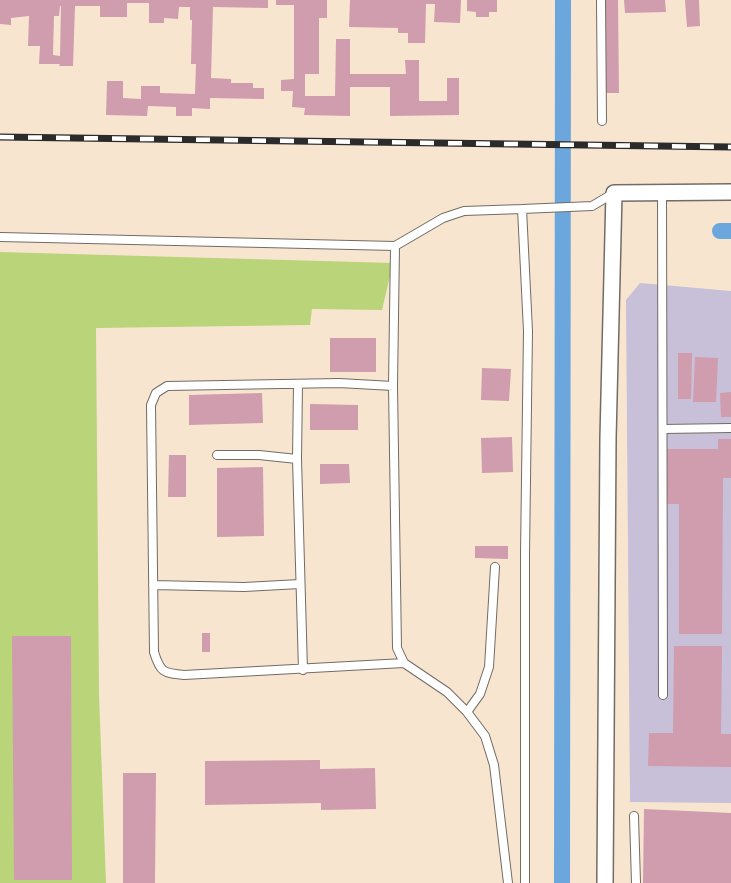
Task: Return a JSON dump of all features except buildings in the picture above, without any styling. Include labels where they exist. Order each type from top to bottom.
[{"type":"street","points":[[605,883],[608,438],[614,193],[731,192]]},
{"type":"lane","points":[[601,0],[602,121]]},
{"type":"lane","points":[[662,191],[663,694]]},
{"type":"lane","points":[[0,237],[395,246],[443,218],[464,211],[592,206],[614,193]]},
{"type":"lane","points":[[522,209],[528,331],[525,487],[525,883]]},
{"type":"lane","points":[[395,246],[393,386],[397,648],[404,663],[447,692],[467,712],[484,736],[494,765],[508,883]]},
{"type":"lane","points":[[393,386],[298,384],[167,386],[156,393],[151,405],[154,652],[158,666],[167,674],[303,670],[404,663]]},
{"type":"lane","points":[[298,384],[297,459],[303,670]]},
{"type":"lane","points":[[663,429],[731,428]]},
{"type":"lane","points":[[217,455],[259,455],[297,459]]},
{"type":"lane","points":[[467,712],[480,694],[489,667],[495,567]]},
{"type":"lane","points":[[153,585],[244,587],[300,585]]},
{"type":"lane","points":[[634,816],[636,883]]},
{"type":"shaded area","points":[[640,283],[731,291],[731,803],[630,802],[626,300]]},
{"type":"green space","points":[[0,252],[393,263],[382,310],[312,309],[310,325],[96,328],[99,695],[106,883],[0,883]]},
{"type":"waterway","points":[[562,883],[563,0]]},
{"type":"waterway","points":[[720,231],[731,231]]},
{"type":"railway","points":[[0,137],[731,147]]}]
